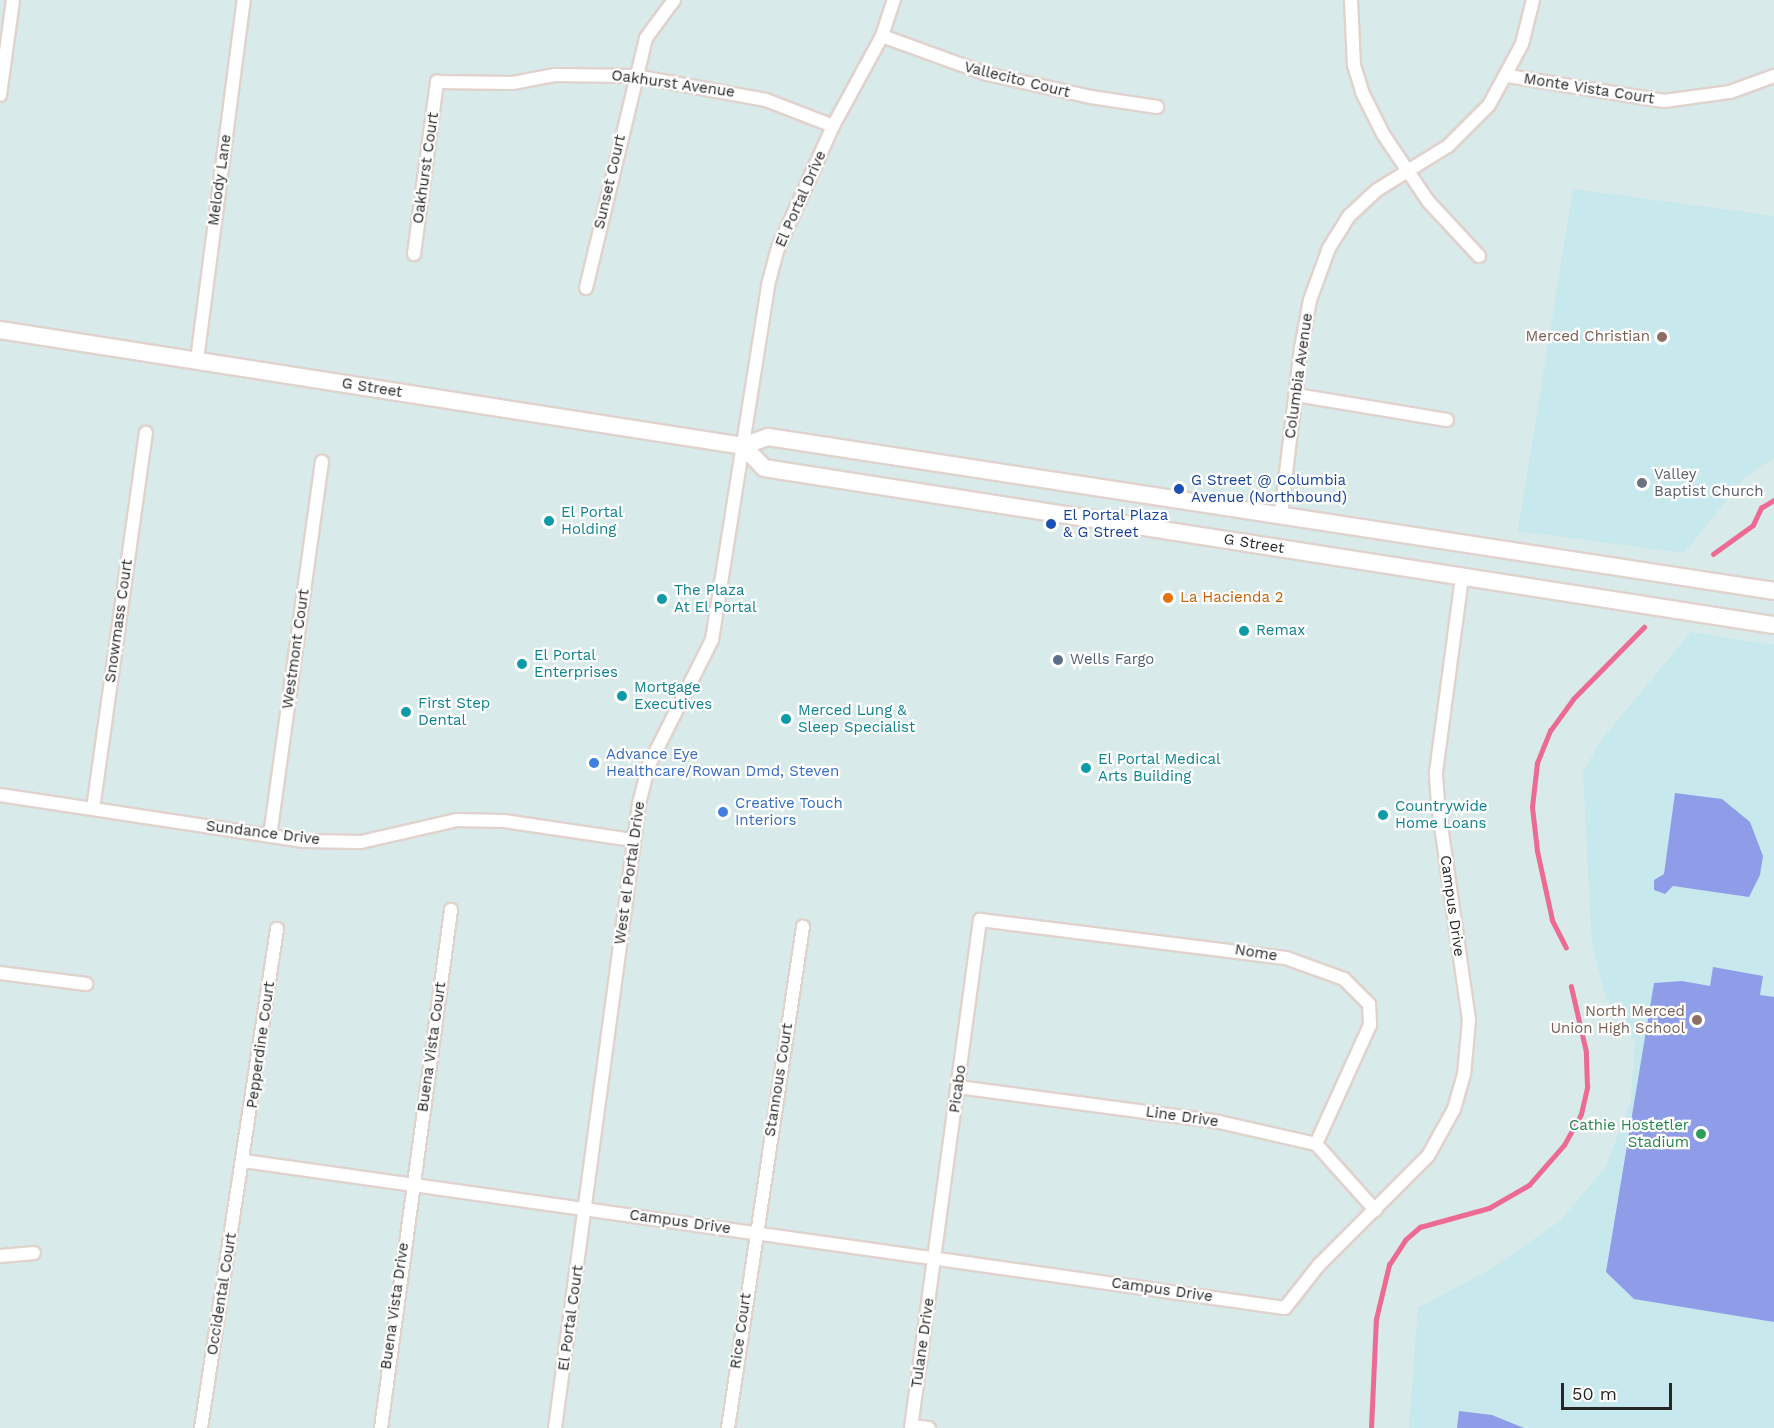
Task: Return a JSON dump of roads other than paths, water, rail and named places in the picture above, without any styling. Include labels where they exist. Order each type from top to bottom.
[{"type":"street","points":[[0,95],[13,0]]},
{"type":"street","name":"Melody Lane","points":[[197,360],[244,0]]},
{"type":"street","name":"Sunset Court","points":[[586,288],[635,76],[646,38],[674,0]]},
{"type":"street","name":"El Portal Drive","points":[[743,446],[768,285],[778,248],[833,126],[882,36],[894,0]]},
{"type":"street","points":[[1351,0],[1354,65],[1362,92],[1406,173],[1479,256]]},
{"type":"street","name":"Columbia Avenue","points":[[1281,515],[1310,300],[1329,248],[1349,216],[1377,190],[1465,132],[1508,76],[1522,44],[1533,0]]},
{"type":"street","name":"Vallecito Court","points":[[882,36],[1010,80],[1156,107]]},
{"type":"street","name":"Oakhurst Avenue","points":[[437,82],[513,83],[555,75],[635,76],[766,100],[833,126]]},
{"type":"street","name":"Monte Vista Court","points":[[1508,76],[1664,101],[1730,92],[1774,76]]},
{"type":"street","name":"Oakhurst Court","points":[[414,254],[437,82]]},
{"type":"street","name":"G Street","points":[[0,330],[743,446],[768,437],[1774,591]]},
{"type":"street","points":[[1296,395],[1447,420]]},
{"type":"street","name":"Snowmass Court","points":[[93,809],[146,433]]},
{"type":"street","name":"G Street","points":[[743,446],[764,468],[1774,625]]},
{"type":"street","name":"West el Portal Drive","points":[[587,1208],[632,840],[648,767],[712,640],[743,446]]},
{"type":"street","name":"Westmont Court","points":[[270,836],[322,462]]},
{"type":"street","name":"Campus Drive","points":[[244,1161],[1285,1308],[1308,1277],[1417,1170],[1438,1141],[1460,1092],[1469,1042],[1437,772],[1462,576]]},
{"type":"street","name":"Sundance Drive","points":[[0,795],[270,836],[361,842],[457,820],[504,821],[632,840]]},
{"type":"street","name":"Buena Vista Court","points":[[412,1184],[451,910]]},
{"type":"street","name":"Picabo","points":[[935,1259],[980,920]]},
{"type":"street","name":"Nome","points":[[980,920],[1286,958],[1344,979],[1369,1004],[1370,1025],[1316,1144]]},
{"type":"street","name":"Stannous Court","points":[[755,1233],[803,927]]},
{"type":"street","name":"Pepperdine Court","points":[[244,1161],[277,929]]},
{"type":"street","points":[[0,973],[86,984]]},
{"type":"street","name":"Line Drive","points":[[958,1087],[1219,1122],[1316,1144]]},
{"type":"street","points":[[1316,1144],[1375,1210]]},
{"type":"street","name":"Occidental Court","points":[[201,1428],[244,1161]]},
{"type":"street","name":"Buena Vista Drive","points":[[381,1428],[412,1184]]},
{"type":"street","name":"El Portal Court","points":[[555,1428],[587,1208]]},
{"type":"street","name":"Rice Court","points":[[728,1428],[755,1233]]},
{"type":"street","points":[[0,1256],[34,1253]]},
{"type":"street","name":"Tulane Drive","points":[[911,1427],[935,1259]]},
{"type":"street","points":[[911,1427],[929,1428]]},
{"type":"waterway","points":[[1713,554],[1753,525],[1761,508],[1774,500]]},
{"type":"waterway","points":[[1566,948],[1552,920],[1537,851],[1532,807],[1537,763],[1550,731],[1573,699],[1644,627]]},
{"type":"waterway","points":[[1371,1428],[1376,1319],[1389,1265],[1405,1240],[1420,1227],[1489,1208],[1529,1185],[1564,1145],[1581,1114],[1587,1087],[1586,1052],[1571,987]]},
{"type":"place","name":"Merced Christian","points":[[1662,337]]},
{"type":"place","name":"Valley Baptist Church","points":[[1642,483]]},
{"type":"place","name":"G Street @ Columbia Avenue (Northbound)","points":[[1179,489]]},
{"type":"place","name":"El Portal Holding","points":[[549,521]]},
{"type":"place","name":"El Portal Plaza & G Street","points":[[1051,524]]},
{"type":"place","name":"La Hacienda 2","points":[[1168,598]]},
{"type":"place","name":"The Plaza At El Portal","points":[[662,599]]},
{"type":"place","name":"Remax","points":[[1244,631]]},
{"type":"place","name":"Wells Fargo","points":[[1058,660]]},
{"type":"place","name":"El Portal Enterprises","points":[[522,664]]},
{"type":"place","name":"Mortgage Executives","points":[[622,696]]},
{"type":"place","name":"First Step Dental","points":[[406,712]]},
{"type":"place","name":"Merced Lung & Sleep Specialist","points":[[786,719]]},
{"type":"place","name":"Advance Eye Healthcare/Rowan Dmd, Steven","points":[[594,763]]},
{"type":"place","name":"El Portal Medical Arts Building","points":[[1086,768]]},
{"type":"place","name":"Creative Touch Interiors","points":[[723,812]]},
{"type":"place","name":"Countrywide Home Loans","points":[[1383,815]]},
{"type":"place","name":"North Merced Union High School","points":[[1697,1020]]},
{"type":"place","name":"Cathie Hostetler Stadium","points":[[1701,1134]]}]
